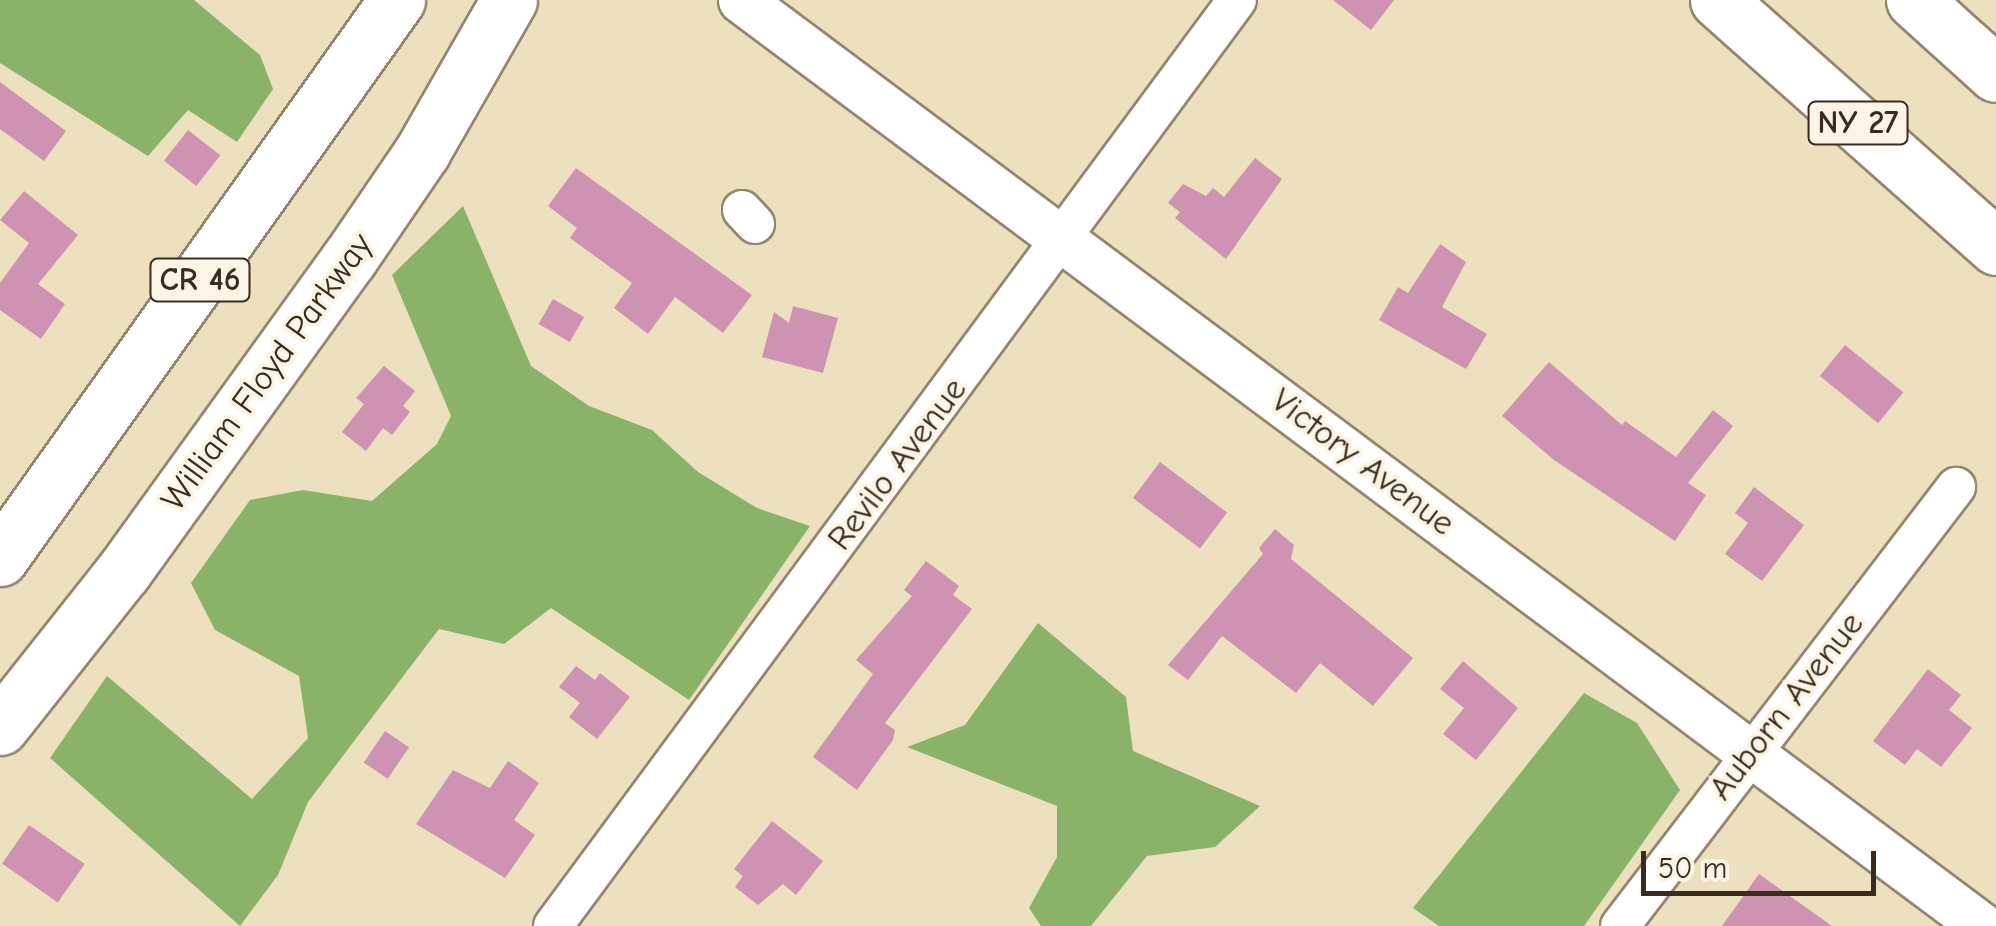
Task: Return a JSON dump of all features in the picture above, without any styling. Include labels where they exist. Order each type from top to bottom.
[{"type":"highway","name":"CR 46","points":[[0,558],[397,0]]},
{"type":"highway","name":"William Floyd Parkway","points":[[0,727],[123,572],[350,259],[431,138],[509,0]]},
{"type":"highway","name":"NY 27","points":[[1718,0],[1996,247]]},
{"type":"highway","points":[[1914,0],[1996,74]]},
{"type":"highway","points":[[1942,0],[1996,64]]},
{"type":"street","name":"Victory Avenue","points":[[742,0],[1066,237],[1982,926]]},
{"type":"street","name":"Revilo Avenue","points":[[554,926],[1066,237],[1237,0]]},
{"type":"street","name":"Auborn Avenue","points":[[1620,926],[1748,753],[1956,488]]},
{"type":"green space","points":[[0,0],[194,0],[260,55],[273,89],[237,142],[188,110],[148,156],[0,63]]},
{"type":"green space","points":[[463,206],[531,366],[589,406],[652,430],[698,472],[757,508],[810,526],[689,700],[551,608],[504,644],[439,629],[308,802],[278,875],[240,926],[50,758],[107,676],[252,799],[308,738],[299,676],[215,630],[191,583],[250,500],[303,490],[372,501],[437,444],[451,416],[392,275]]},
{"type":"green space","points":[[1038,623],[1126,697],[1133,751],[1260,806],[1215,847],[1147,856],[1091,926],[1041,926],[1029,908],[1057,857],[1057,806],[907,747],[965,725]]},
{"type":"green space","points":[[1584,693],[1637,723],[1680,790],[1584,926],[1439,926],[1413,908]]},
{"type":"building","points":[[1333,0],[1394,0],[1371,30]]},
{"type":"building","points":[[0,82],[66,131],[44,161],[0,129]]},
{"type":"building","points":[[188,130],[220,155],[196,186],[164,161]]},
{"type":"building","points":[[1255,158],[1282,179],[1226,259],[1175,218],[1180,212],[1168,203],[1183,184],[1206,196],[1213,188],[1224,197]]},
{"type":"building","points":[[576,168],[752,295],[723,333],[675,297],[648,334],[614,308],[632,283],[570,238],[577,228],[548,206]]},
{"type":"building","points":[[24,191],[78,235],[38,284],[65,304],[41,339],[0,310],[0,283],[29,243],[0,220]]},
{"type":"building","points":[[1440,244],[1466,262],[1442,307],[1487,334],[1466,369],[1379,320],[1398,287],[1408,293]]},
{"type":"building","points":[[553,299],[584,317],[570,342],[538,324]]},
{"type":"building","points":[[793,306],[838,318],[823,373],[762,357],[774,312],[789,323]]},
{"type":"building","points":[[1845,345],[1903,392],[1878,423],[1820,376]]},
{"type":"building","points":[[1549,362],[1622,425],[1625,421],[1676,457],[1713,410],[1733,426],[1688,483],[1706,495],[1675,541],[1554,460],[1502,416]]},
{"type":"building","points":[[384,366],[415,391],[403,406],[410,412],[392,435],[383,428],[366,451],[342,432],[364,404],[356,398]]},
{"type":"building","points":[[1160,462],[1227,513],[1200,548],[1133,498]]},
{"type":"building","points":[[1754,487],[1804,525],[1762,581],[1725,554],[1748,523],[1735,513]]},
{"type":"building","points":[[1275,529],[1294,545],[1291,559],[1413,658],[1373,706],[1320,663],[1296,693],[1222,636],[1188,680],[1168,665],[1263,554],[1259,548]]},
{"type":"building","points":[[926,561],[959,586],[953,595],[972,609],[885,723],[895,730],[893,740],[857,790],[813,757],[873,674],[856,660],[912,596],[904,590]]},
{"type":"building","points":[[1463,661],[1518,708],[1476,760],[1443,734],[1464,708],[1440,689]]},
{"type":"building","points":[[576,666],[595,680],[600,673],[630,697],[597,739],[569,717],[580,703],[559,687]]},
{"type":"building","points":[[1928,669],[1961,695],[1949,710],[1972,728],[1941,767],[1917,749],[1905,765],[1873,741]]},
{"type":"building","points":[[385,731],[409,747],[388,779],[364,763]]},
{"type":"building","points":[[508,761],[539,783],[514,820],[535,835],[505,878],[416,824],[453,770],[490,788]]},
{"type":"building","points":[[772,821],[823,861],[796,895],[783,884],[758,905],[735,887],[743,876],[734,869]]},
{"type":"building","points":[[29,825],[85,864],[58,903],[2,864]]},
{"type":"building","points":[[1759,874],[1832,926],[1722,926]]}]
